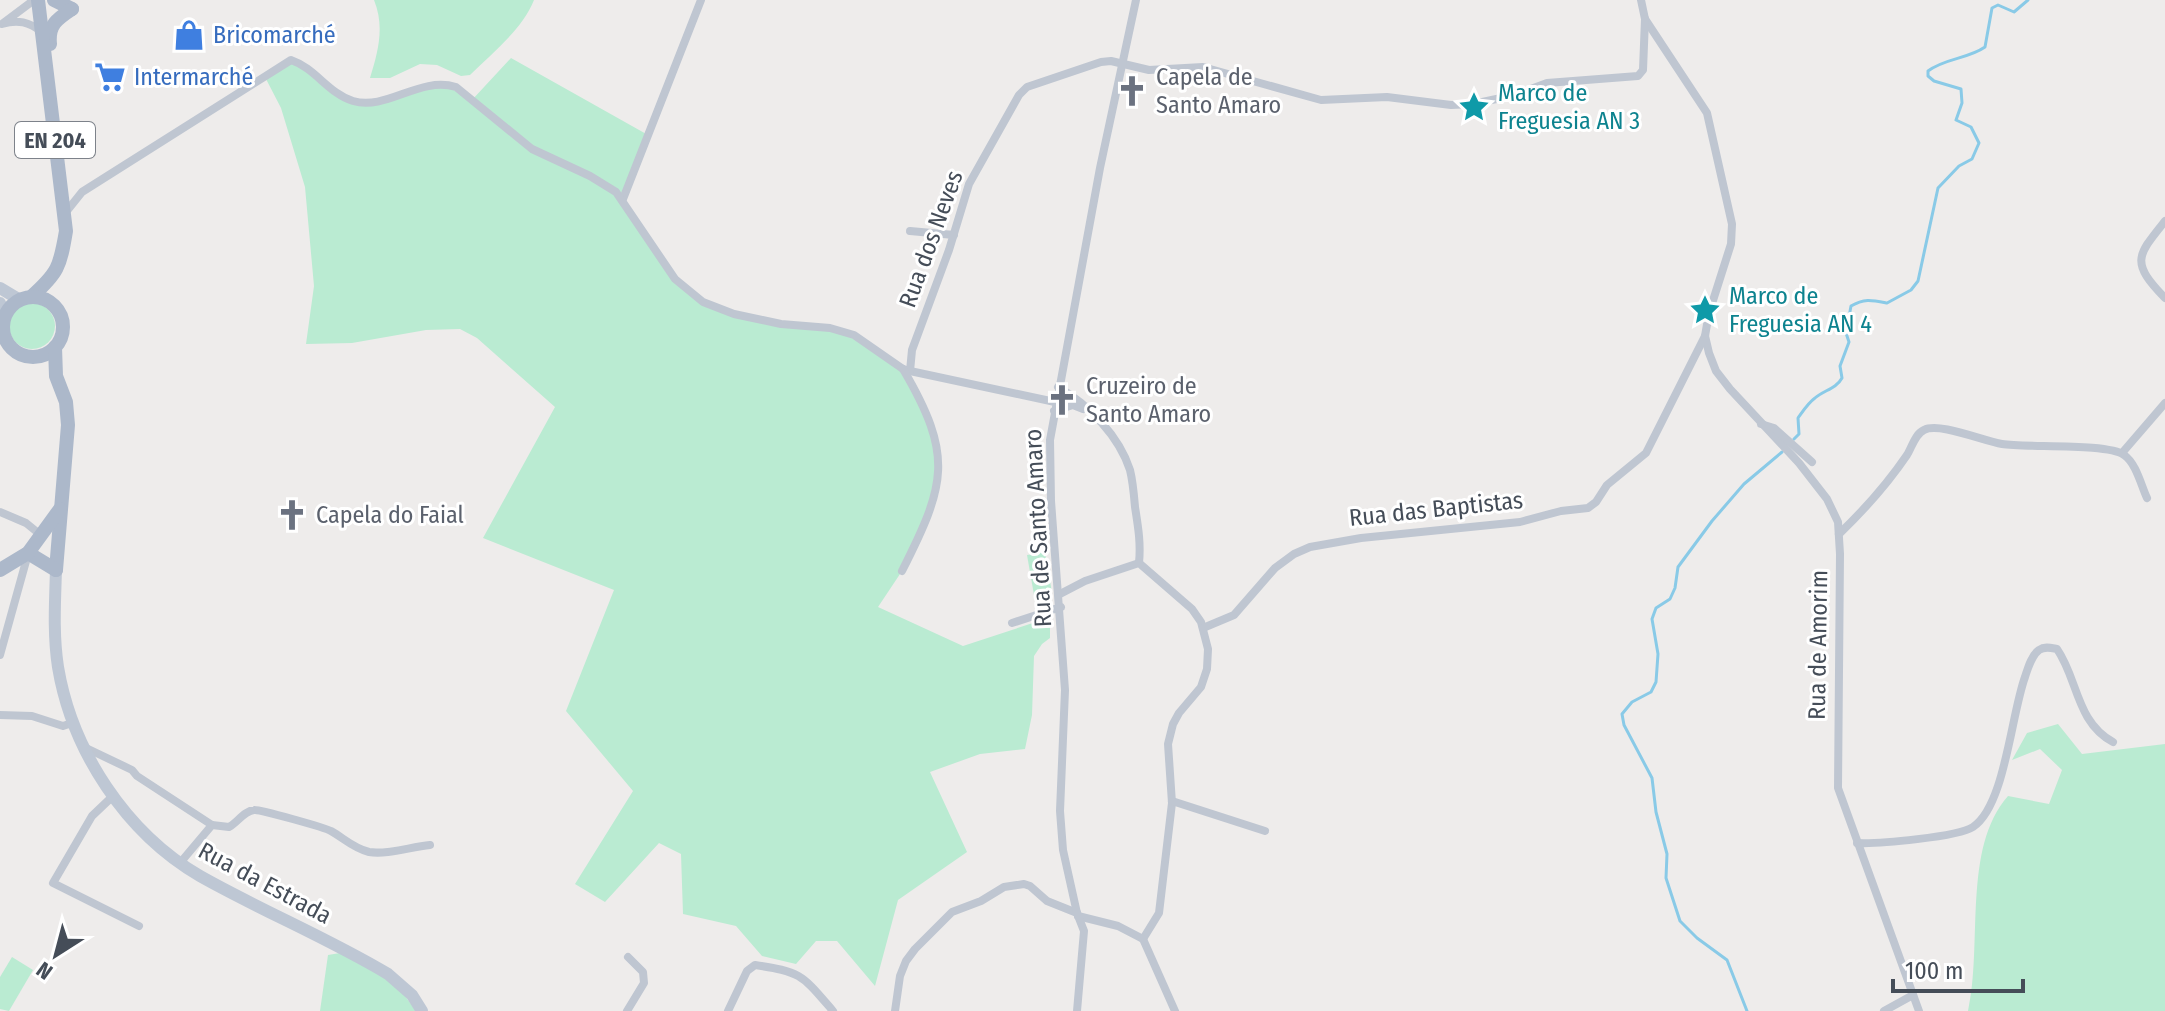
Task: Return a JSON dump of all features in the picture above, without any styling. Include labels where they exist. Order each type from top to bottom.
[{"type":"main road","name":"EN 204","points":[[36,0],[43,32],[66,231],[61,260],[53,277],[53,305]]},
{"type":"main road","points":[[50,92],[54,80],[49,33],[57,18],[72,9],[54,0]]},
{"type":"main road","points":[[53,277],[8,310],[2,310],[3,332],[9,344],[19,353],[34,357],[56,376]]},
{"type":"main road","points":[[0,288],[26,298],[39,297],[53,305],[62,321],[60,339],[55,347],[34,357]]},
{"type":"main road","name":"Rua da Estrada","points":[[55,347],[56,376],[66,402],[68,425],[54,621],[58,666],[72,723],[83,747],[113,796],[153,840],[180,863],[388,974],[412,995],[422,1011]]},
{"type":"main road","points":[[0,570],[36,544],[60,509]]},
{"type":"main road","points":[[36,544],[44,553],[57,547]]},
{"type":"main road","points":[[36,544],[56,570]]},
{"type":"street","points":[[1,25],[36,0]]},
{"type":"street","points":[[623,199],[701,0]]},
{"type":"street","name":"Rua de Santo Amaro","points":[[1077,1011],[1084,931],[1063,850],[1060,811],[1065,690],[1051,501],[1050,440],[1121,64],[1136,0]]},
{"type":"street","points":[[1641,0],[1645,19]]},
{"type":"street","name":"Rua dos Neves","points":[[907,370],[969,184],[1019,95],[1027,87],[1101,62],[1149,70],[1203,67],[1321,100],[1387,97],[1451,105],[1473,104],[1515,95],[1547,83],[1638,76],[1643,70],[1645,19]]},
{"type":"street","name":"Rua de Amorim","points":[[1645,19],[1707,113],[1725,187],[1732,224],[1731,244],[1709,313],[1705,336],[1716,371],[1760,424],[1799,463],[1827,499],[1838,522],[1838,788],[1919,1011]]},
{"type":"street","points":[[1,25],[18,21],[43,32]]},
{"type":"street","points":[[64,216],[82,192],[291,60],[304,64],[352,101],[375,103],[441,83],[456,87],[532,149],[590,176],[623,199],[675,279],[703,302],[781,324],[830,328],[854,335],[907,370],[1054,407],[1073,405],[1091,413]]},
{"type":"street","points":[[59,181],[71,190],[82,192]]},
{"type":"street","points":[[2165,221],[2145,245],[2140,257],[2143,271],[2165,298]]},
{"type":"street","points":[[910,231],[954,235]]},
{"type":"street","name":"Rua das Baptistas","points":[[1203,628],[1234,615],[1275,568],[1310,547],[1361,538],[1520,522],[1561,511],[1588,508],[1607,485],[1646,453],[1705,336]]},
{"type":"street","points":[[902,571],[935,501],[939,470],[936,440],[927,410],[907,370]]},
{"type":"street","points":[[1058,387],[1071,395],[1111,434],[1130,471],[1141,544],[1139,563]]},
{"type":"street","points":[[2122,453],[2165,403]]},
{"type":"street","points":[[1760,424],[1774,428],[1812,462]]},
{"type":"street","points":[[1839,534],[1856,518],[1906,456],[1919,433],[1933,427],[1998,444],[2062,446],[2122,453],[2130,461],[2147,498]]},
{"type":"street","points":[[0,512],[26,523],[36,544],[0,655]]},
{"type":"street","points":[[1139,563],[1192,609],[1203,628],[1208,649],[1207,669],[1201,687],[1173,724],[1168,744],[1172,801],[1159,913],[1143,939]]},
{"type":"street","points":[[1060,594],[1085,581],[1139,563]]},
{"type":"street","points":[[1012,623],[1061,607]]},
{"type":"street","points":[[1857,843],[1880,844],[1960,833],[1975,826],[1988,811],[1998,789],[2017,698],[2038,650],[2047,647],[2057,649],[2091,724],[2113,742]]},
{"type":"street","points":[[0,715],[32,716],[63,726],[72,723]]},
{"type":"street","points":[[83,747],[132,770],[212,825],[229,827],[257,809],[329,829],[353,847],[371,852],[385,853],[405,847],[430,845]]},
{"type":"street","points":[[113,796],[97,809],[53,883],[139,926]]},
{"type":"street","points":[[1172,801],[1265,831]]},
{"type":"street","points":[[180,863],[212,825]]},
{"type":"street","points":[[895,1011],[900,976],[906,961],[952,912],[981,901],[1004,887],[1024,884],[1047,901],[1078,915],[1118,926],[1143,939],[1175,1011]]},
{"type":"street","points":[[627,1011],[644,983],[643,972],[628,957]]},
{"type":"street","points":[[728,1011],[747,971],[755,965],[788,971],[804,978],[833,1011]]},
{"type":"street","points":[[1884,1011],[1913,995]]},
{"type":"green space","points":[[374,0],[534,0],[514,31],[470,75],[461,76],[437,65],[420,64],[390,78],[370,78],[380,30]]},
{"type":"green space","points":[[511,58],[648,135],[622,200],[687,291],[734,314],[854,335],[903,369],[936,440],[935,501],[902,571],[878,607],[963,646],[1045,619],[1050,622],[1050,638],[1034,656],[1032,715],[1025,749],[980,754],[930,772],[967,852],[898,900],[875,986],[837,941],[816,941],[796,964],[762,956],[736,926],[683,914],[681,854],[659,843],[605,902],[575,884],[633,791],[566,711],[614,590],[483,538],[555,407],[477,338],[460,329],[426,330],[352,343],[306,344],[314,286],[305,187],[281,108],[266,79],[291,60],[352,101],[375,102],[441,83],[472,100]]},
{"type":"green space","points":[[32,303],[48,310],[55,326],[48,342],[32,349],[16,342],[9,326],[16,310]]},
{"type":"green space","points":[[1045,552],[1052,593],[1034,595],[1027,555]]},
{"type":"green space","points":[[2058,724],[2082,754],[2165,744],[2165,1011],[1968,1011],[1976,898],[1984,842],[1994,817],[2008,796],[2049,804],[2062,770],[2040,749],[2012,760],[2027,733]]},
{"type":"green space","points":[[346,952],[392,978],[416,1011],[320,1011],[328,955]]},
{"type":"green space","points":[[12,957],[33,970],[9,1011],[0,1009],[0,977]]},
{"type":"waterway","points":[[1794,439],[1799,434],[1798,418],[1806,407],[1842,378],[1840,366],[1849,342],[1846,333],[1851,306],[1868,300],[1887,303],[1911,290],[1918,281],[1938,188],[1959,166],[1972,159],[1979,143],[1971,127],[1956,120],[1962,103],[1961,89],[1934,81],[1928,76],[1928,71],[1985,47],[1992,8],[1998,5],[2014,12],[2028,0]]},
{"type":"waterway","points":[[1747,1011],[1727,960],[1680,921],[1666,878],[1667,854],[1656,812],[1652,778],[1624,725],[1622,714],[1632,702],[1651,692],[1656,682],[1658,654],[1652,619],[1656,608],[1670,599],[1678,567],[1744,484],[1782,452]]},
{"type":"place","name":"Bricomarché","points":[[189,35]]},
{"type":"place","name":"Intermarché","points":[[110,77]]},
{"type":"place","name":"Capela de Santo Amaro","points":[[1132,91]]},
{"type":"place","name":"Marco de Freguesia AN 3","points":[[1474,107]]},
{"type":"place","name":"Marco de Freguesia AN 4","points":[[1705,310]]},
{"type":"place","name":"Cruzeiro de Santo Amaro","points":[[1062,400]]},
{"type":"place","name":"Capela do Faial","points":[[292,515]]}]
